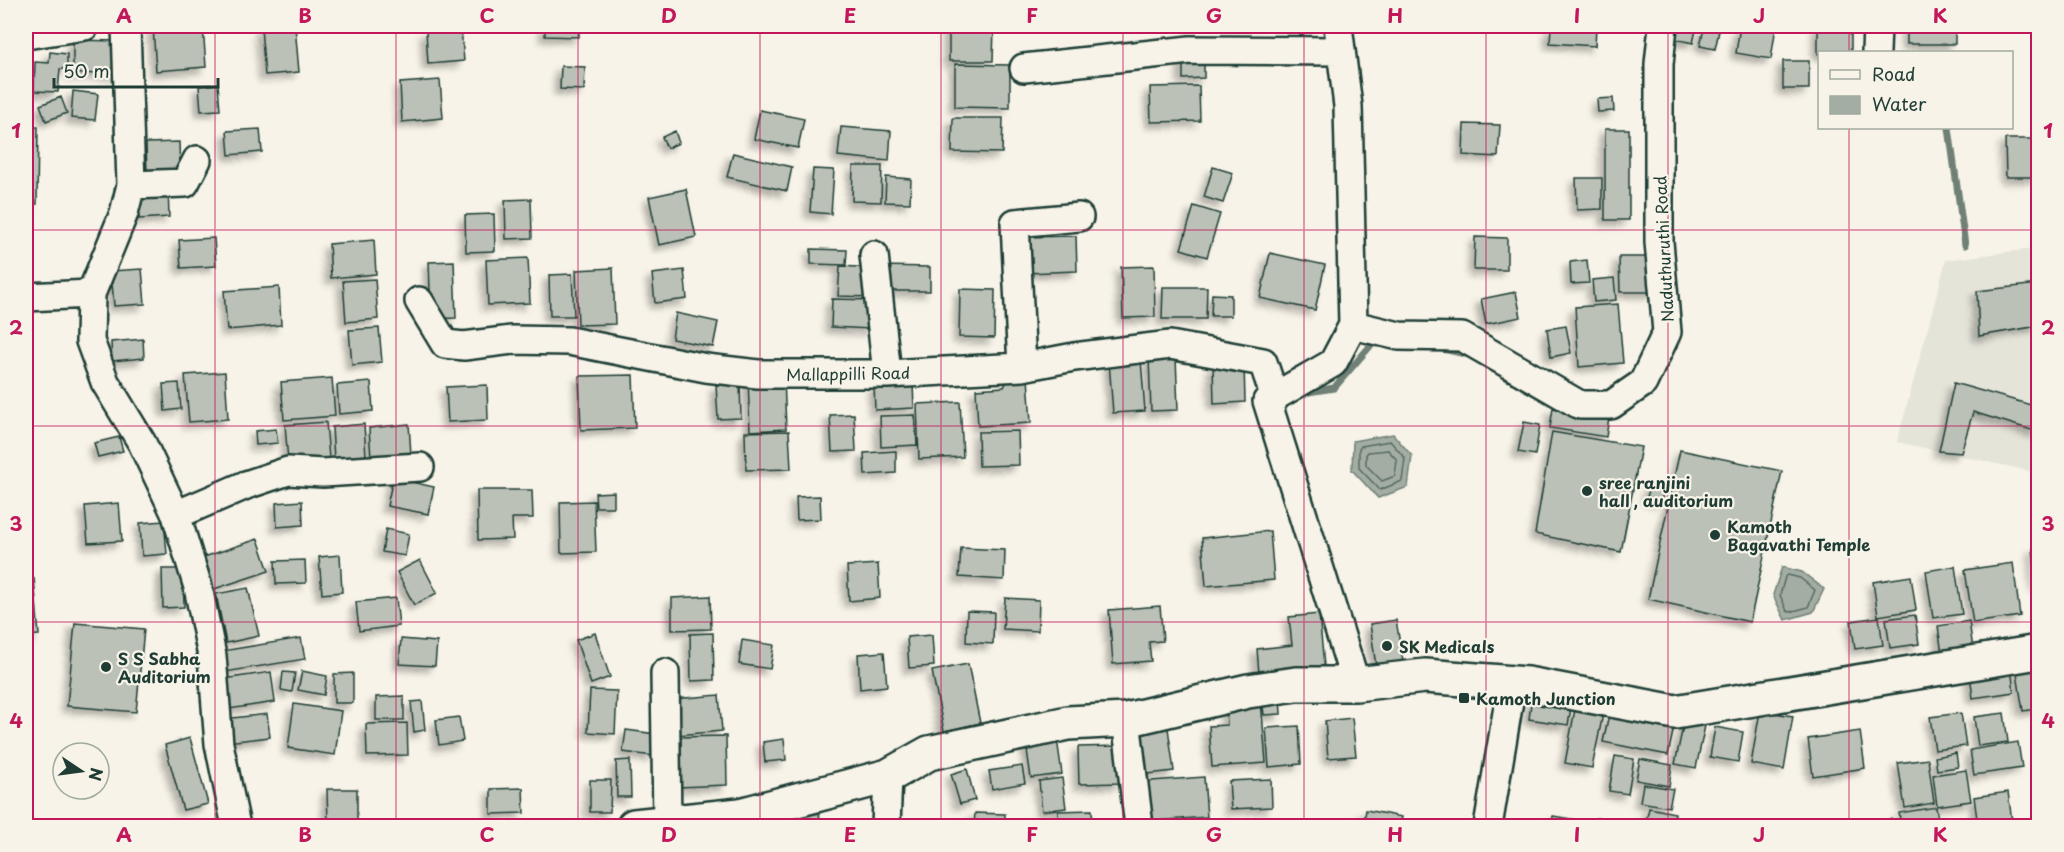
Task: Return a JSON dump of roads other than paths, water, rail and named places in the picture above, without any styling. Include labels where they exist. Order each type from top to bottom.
[{"type":"main road","points":[[634,826],[705,823],[888,776],[929,753],[1068,723],[1126,720],[1248,691],[1296,684],[1356,684],[1425,676],[1527,684],[1675,712],[2038,652]]},
{"type":"street","points":[[26,35],[85,26]]},
{"type":"street","points":[[126,26],[131,185],[124,213],[92,294],[90,341],[105,382],[142,443],[177,514],[198,587],[212,656],[219,744],[237,826]]},
{"type":"street","name":"Naduthuruthi Road","points":[[1353,325],[1399,336],[1462,337],[1580,405],[1611,405],[1643,383],[1667,332],[1659,242],[1659,64],[1663,26]]},
{"type":"street","points":[[1876,51],[1877,26]]},
{"type":"street","points":[[1024,68],[1190,50],[1339,38],[1348,106],[1353,325],[1332,363],[1275,398],[1267,400],[1356,684]]},
{"type":"street","points":[[131,185],[185,183],[197,160]]},
{"type":"street","points":[[1022,367],[1015,223],[1079,217]]},
{"type":"street","points":[[874,255],[887,374]]},
{"type":"street","points":[[26,297],[92,294]]},
{"type":"street","name":"Mallappilli Road","points":[[419,301],[446,344],[464,346],[512,340],[569,341],[706,368],[758,374],[887,374],[1022,367],[1074,357],[1170,345],[1265,367],[1275,398]]},
{"type":"street","points":[[177,514],[246,485],[288,471],[324,473],[420,467]]},
{"type":"street","points":[[665,673],[667,823]]},
{"type":"street","points":[[1488,826],[1512,683]]},
{"type":"street","points":[[1126,720],[1139,826]]},
{"type":"street","points":[[886,826],[888,776]]},
{"type":"water","points":[[1393,434],[1412,456],[1408,487],[1378,498],[1352,470],[1353,441]]},
{"type":"water","points":[[1782,567],[1802,572],[1824,589],[1813,612],[1785,620],[1773,595]]},
{"type":"waterway","points":[[1949,129],[1965,245]]},
{"type":"waterway","points":[[1302,393],[1334,388],[1372,344],[1381,344]]},
{"type":"waterway","points":[[1443,349],[1470,355]]},
{"type":"place","name":"sree ranjini hall , auditorium","points":[[1587,491]]},
{"type":"place","name":"Kamoth Bagavathi Temple","points":[[1715,535]]},
{"type":"place","name":"SK Medicals","points":[[1387,646]]},
{"type":"place","name":"S S Sabha Auditorium","points":[[106,667]]},
{"type":"place","name":"Kamoth Junction","points":[[1464,698]]}]
